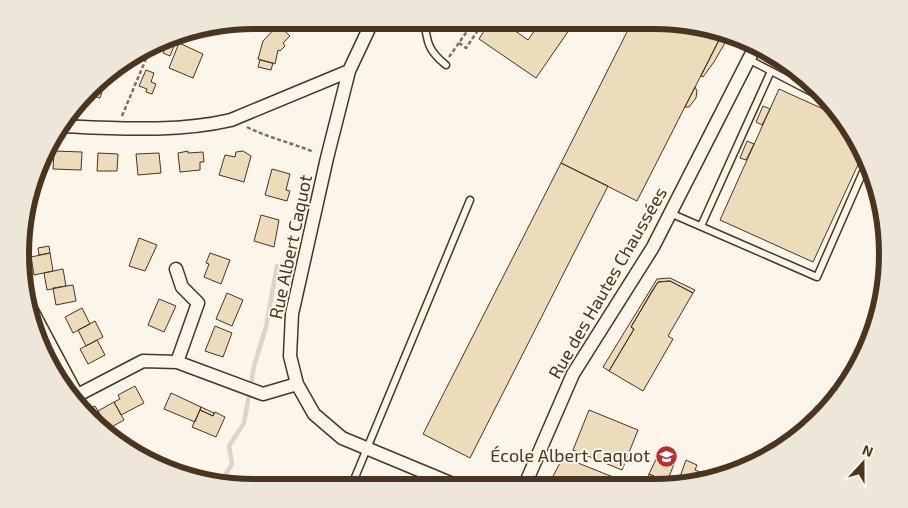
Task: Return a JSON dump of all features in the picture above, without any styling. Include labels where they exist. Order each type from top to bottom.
[{"type":"street","name":"Rue Albert Caquot","points":[[369,29],[349,71],[327,158],[292,314],[290,356],[297,384],[314,414],[342,438],[441,479]]},
{"type":"street","name":"Rue des Hautes Chaussées","points":[[527,479],[573,374],[653,247],[752,51]]},
{"type":"street","points":[[69,126],[116,128],[210,124],[231,120],[349,71]]},
{"type":"street","points":[[176,269],[182,287],[198,303],[177,362]]},
{"type":"street","points":[[46,339],[60,369]]},
{"type":"street","points":[[78,395],[143,361],[177,362],[263,394],[297,384]]},
{"type":"lane","points":[[425,29],[427,43],[437,58],[446,65]]},
{"type":"lane","points":[[748,59],[808,90]]},
{"type":"lane","points":[[701,226],[771,71]]},
{"type":"lane","points":[[670,213],[817,277],[863,171]]},
{"type":"lane","points":[[354,479],[368,448],[375,424],[470,200]]},
{"type":"path","points":[[446,65],[469,29]]},
{"type":"path","points":[[459,43],[466,48],[479,29]]},
{"type":"path","points":[[116,128],[147,56]]},
{"type":"path","points":[[231,120],[270,138],[290,142],[327,158]]},
{"type":"building","points":[[274,29],[282,29],[290,36],[283,43],[285,46],[280,51],[278,50],[275,64],[258,59],[263,41]]},
{"type":"building","points":[[485,29],[513,29],[528,40],[536,29],[570,29],[536,78],[479,39]]},
{"type":"building","points":[[628,29],[669,29],[698,33],[720,39],[637,201],[561,163]]},
{"type":"building","points":[[720,39],[726,41],[714,62],[703,77],[701,76]]},
{"type":"building","points":[[179,43],[203,54],[193,78],[169,68]]},
{"type":"building","points":[[175,44],[170,56],[163,53],[166,47]]},
{"type":"building","points":[[260,60],[273,63],[271,70],[258,67]]},
{"type":"building","points":[[146,70],[154,73],[151,82],[156,84],[152,94],[146,92],[147,89],[139,86]]},
{"type":"building","points":[[104,86],[100,98],[94,96]]},
{"type":"building","points":[[695,87],[697,91],[696,98],[689,107],[685,107]]},
{"type":"building","points":[[779,89],[828,111],[849,141],[859,162],[813,262],[720,220]]},
{"type":"building","points":[[763,106],[770,109],[762,125],[756,122]]},
{"type":"building","points":[[747,141],[754,144],[746,160],[740,158]]},
{"type":"building","points":[[54,151],[82,152],[81,170],[53,169]]},
{"type":"building","points":[[188,151],[188,153],[203,152],[204,162],[200,162],[200,170],[180,172],[178,153]]},
{"type":"building","points":[[243,151],[251,156],[244,182],[219,175],[225,155],[235,157],[236,152]]},
{"type":"building","points":[[98,153],[118,154],[117,171],[97,171]]},
{"type":"building","points":[[159,153],[161,173],[138,175],[136,154]]},
{"type":"building","points":[[561,163],[608,186],[470,458],[423,434]]},
{"type":"building","points":[[272,169],[290,174],[286,190],[290,191],[287,201],[265,195]]},
{"type":"building","points":[[261,215],[279,220],[274,247],[254,241]]},
{"type":"building","points":[[139,238],[157,245],[145,271],[129,266]]},
{"type":"building","points":[[49,246],[50,253],[39,255],[38,248]]},
{"type":"building","points":[[50,253],[53,271],[34,275],[31,257]]},
{"type":"building","points":[[210,253],[230,260],[221,284],[204,277],[209,264],[206,263]]},
{"type":"building","points":[[63,269],[66,286],[47,290],[44,273]]},
{"type":"building","points":[[670,278],[695,290],[693,293],[670,281],[658,282],[631,327],[634,329],[609,371],[603,367],[657,279]]},
{"type":"building","points":[[670,281],[693,293],[668,336],[673,339],[643,391],[609,371],[634,329],[631,327],[658,282]]},
{"type":"building","points":[[73,285],[76,301],[56,305],[53,288]]},
{"type":"building","points":[[227,293],[243,300],[232,326],[216,319]]},
{"type":"building","points":[[159,299],[176,306],[164,332],[148,325]]},
{"type":"building","points":[[82,308],[90,324],[73,333],[65,317]]},
{"type":"building","points":[[95,321],[103,337],[86,346],[78,330]]},
{"type":"building","points":[[215,326],[232,333],[223,357],[205,351]]},
{"type":"building","points":[[97,340],[105,355],[88,364],[80,349]]},
{"type":"building","points":[[135,386],[144,403],[121,415],[114,402],[120,399],[118,395]]},
{"type":"building","points":[[171,393],[201,407],[195,422],[164,409]]},
{"type":"building","points":[[114,402],[124,420],[111,428],[104,422],[98,411]]},
{"type":"building","points":[[95,406],[105,423],[95,413],[90,408]]},
{"type":"building","points":[[201,407],[214,413],[213,416],[200,410]]},
{"type":"building","points":[[200,410],[213,416],[215,412],[225,417],[216,437],[192,427]]},
{"type":"building","points":[[589,410],[638,430],[622,470],[573,450]]},
{"type":"building","points":[[563,457],[613,477],[612,479],[552,479]]},
{"type":"building","points":[[657,457],[674,464],[668,479],[660,479],[649,474]]},
{"type":"building","points":[[686,460],[697,465],[695,470],[704,474],[698,475],[680,477]]},
{"type":"building","points":[[649,474],[660,479],[654,479],[647,479]]},
{"type":"waterway","points":[[251,384],[254,366],[266,327],[277,266]]},
{"type":"waterway","points":[[224,477],[232,464],[229,446],[244,423],[249,395]]},
{"type":"place","name":"École Albert Caquot","points":[[666,456]]}]
